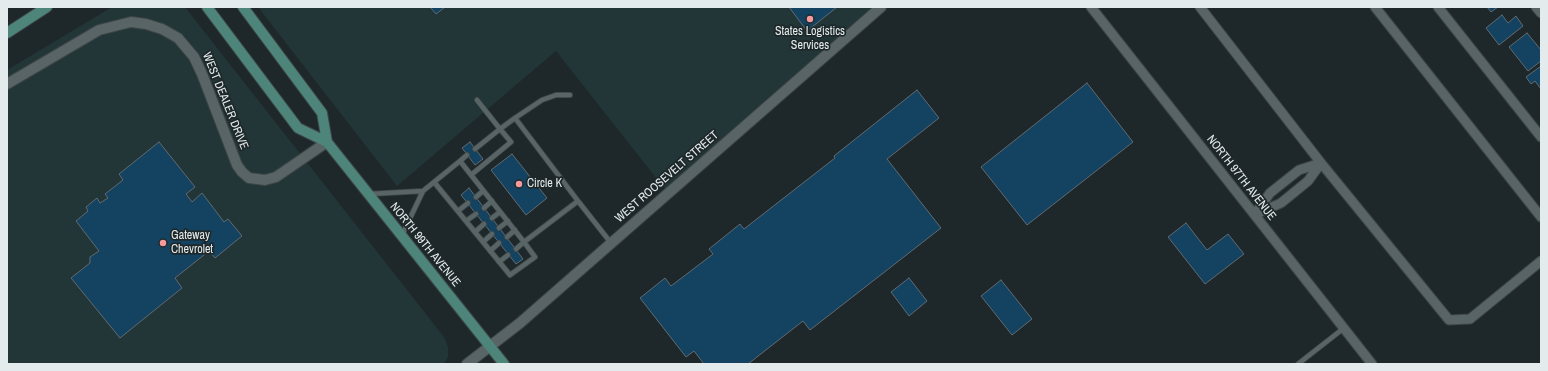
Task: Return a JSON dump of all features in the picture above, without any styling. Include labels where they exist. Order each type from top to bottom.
[{"type":"main road","points":[[7,33],[47,7]]},
{"type":"main road","name":"NORTH 99TH AVENUE","points":[[207,7],[298,128],[327,142],[504,364]]},
{"type":"main road","name":"NORTH 99TH AVENUE","points":[[243,7],[322,113],[327,142]]},
{"type":"street","name":"WEST ROOSEVELT STREET","points":[[468,364],[520,323],[881,7]]},
{"type":"street","name":"NORTH 97TH AVENUE","points":[[1091,7],[1372,364]]},
{"type":"street","points":[[1200,7],[1321,162],[1449,320],[1470,319],[1541,261]]},
{"type":"street","points":[[1375,7],[1541,217]]},
{"type":"street","points":[[1438,7],[1541,137]]},
{"type":"street","points":[[1536,7],[1541,13]]},
{"type":"street","name":"WEST DEALER DRIVE","points":[[7,84],[99,30],[131,22],[146,24],[162,29],[178,38],[194,57],[237,165],[249,178],[265,180],[276,176],[327,142]]},
{"type":"street","points":[[1255,214],[1270,193],[1299,170],[1321,162]]},
{"type":"street","points":[[1255,214],[1281,203],[1308,181],[1321,162]]},
{"type":"lane","points":[[475,149],[515,118],[542,100],[556,95],[570,94]]},
{"type":"lane","points":[[471,175],[512,142],[477,100]]},
{"type":"lane","points":[[515,118],[611,243]]},
{"type":"lane","points":[[402,236],[423,191],[468,155]]},
{"type":"lane","points":[[434,182],[510,275],[535,257],[460,161]]},
{"type":"lane","points":[[369,194],[423,191]]},
{"type":"lane","points":[[476,197],[483,191]]},
{"type":"lane","points":[[484,208],[492,201]]},
{"type":"lane","points":[[516,249],[578,201]]},
{"type":"lane","points":[[458,211],[468,203]]},
{"type":"lane","points":[[492,218],[500,212]]},
{"type":"lane","points":[[466,221],[476,214]]},
{"type":"lane","points":[[500,228],[508,221]]},
{"type":"lane","points":[[475,232],[484,224]]},
{"type":"lane","points":[[507,237],[515,230]]},
{"type":"lane","points":[[483,242],[492,234]]},
{"type":"lane","points":[[490,251],[499,243]]},
{"type":"lane","points":[[499,262],[508,255]]},
{"type":"lane","points":[[1298,364],[1344,328]]},
{"type":"shaded area","points":[[112,7],[185,7],[444,337],[448,347],[448,357],[444,364],[7,364],[7,70]]},
{"type":"shaded area","points":[[258,7],[881,7],[668,193],[556,51],[397,186]]},
{"type":"building","points":[[430,7],[445,7],[436,14]]},
{"type":"building","name":"States Logistics Services","points":[[789,7],[837,7],[807,31]]},
{"type":"building","points":[[1487,7],[1498,7],[1491,12]]},
{"type":"building","points":[[1502,15],[1508,23],[1516,16],[1523,26],[1499,45],[1486,28]]},
{"type":"building","points":[[1527,33],[1541,50],[1541,61],[1528,71],[1509,47]]},
{"type":"building","points":[[1541,66],[1541,89],[1535,81],[1531,84],[1526,77]]},
{"type":"building","points":[[1087,83],[1133,142],[1027,225],[981,167]]},
{"type":"building","points":[[917,90],[939,118],[887,159],[941,228],[810,330],[803,321],[748,364],[704,364],[694,351],[686,357],[640,298],[665,278],[671,286],[713,254],[709,249],[740,224],[744,229],[835,158],[834,156]]},
{"type":"building","name":"Gateway Chevrolet","points":[[159,142],[195,187],[186,194],[192,202],[202,193],[224,222],[228,219],[242,236],[215,258],[209,251],[175,278],[182,288],[120,338],[71,278],[90,263],[90,257],[99,251],[76,221],[88,211],[86,207],[97,198],[100,203],[108,198],[105,194],[123,180],[119,174]]},
{"type":"building","points":[[470,142],[483,159],[475,165],[462,148]]},
{"type":"building","name":"Circle K","points":[[512,154],[547,198],[526,215],[491,170]]},
{"type":"building","points":[[469,188],[523,259],[516,264],[461,195]]},
{"type":"building","points":[[1186,223],[1207,250],[1228,234],[1244,254],[1205,284],[1168,237]]},
{"type":"building","points":[[909,278],[927,301],[909,316],[891,292]]},
{"type":"building","points":[[1001,280],[1032,319],[1012,335],[981,296]]},
{"type":"place","name":"States Logistics Services","points":[[810,19]]},
{"type":"place","name":"Circle K","points":[[519,184]]},
{"type":"place","name":"Gateway Chevrolet","points":[[163,243]]}]
